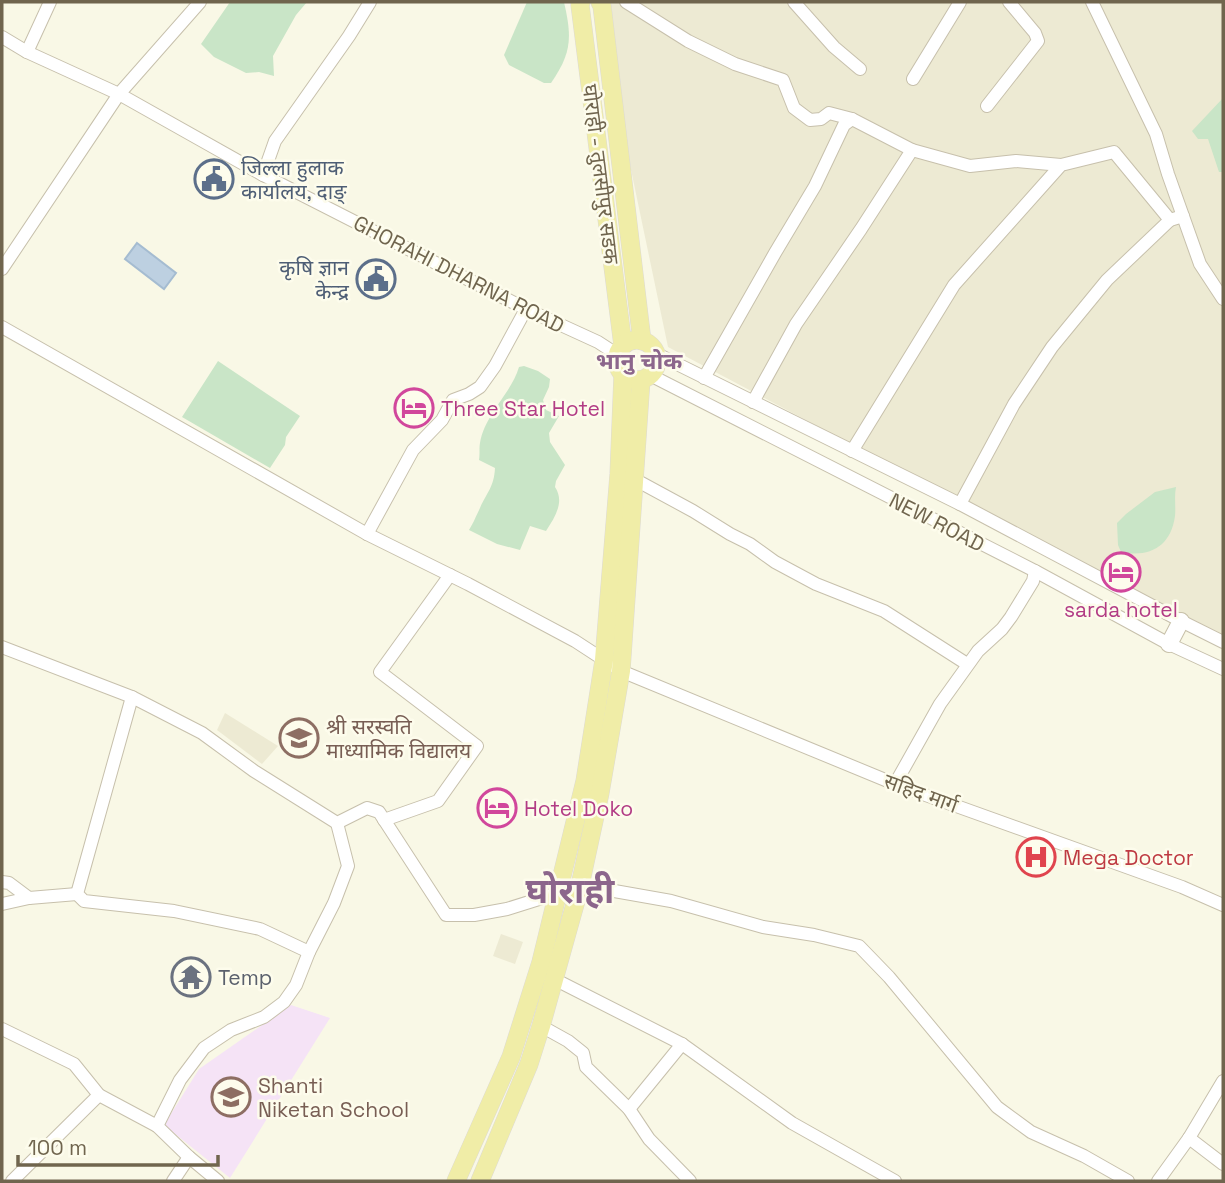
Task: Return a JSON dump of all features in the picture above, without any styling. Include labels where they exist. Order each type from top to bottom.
[{"type":"main road","name":"घोराही - तुलसीपुर सडक","points":[[581,2],[621,350]]},
{"type":"main road","name":"घोराही - तुलसीपुर सडक","points":[[600,2],[642,341]]},
{"type":"main road","points":[[456,1181],[511,1057],[541,962],[585,781],[604,660],[619,474],[623,374],[617,362],[621,350],[636,340],[651,346],[657,362],[655,369],[646,378],[635,380],[623,374]]},
{"type":"main road","points":[[480,1181],[529,1065],[579,891],[600,793],[621,671],[634,479],[646,378]]},
{"type":"main road","points":[[558,892],[579,891]]},
{"type":"street","points":[[27,52],[50,2]]},
{"type":"street","points":[[2,269],[119,94],[200,2]]},
{"type":"street","points":[[263,175],[275,141],[370,2]]},
{"type":"street","points":[[626,2],[688,41],[735,64],[783,80],[794,108],[810,120],[821,119],[829,113],[852,119],[912,150],[970,166],[1016,161],[1061,165],[1114,152],[1176,218]]},
{"type":"street","points":[[794,2],[834,47],[860,69]]},
{"type":"street","points":[[913,79],[960,2]]},
{"type":"street","points":[[987,106],[1038,41],[1035,33],[1009,2]]},
{"type":"street","points":[[1092,2],[1156,134],[1176,218],[1200,264],[1223,299]]},
{"type":"street","name":"GHORAHI DHARNA ROAD","points":[[2,37],[27,52],[119,94],[263,175],[526,309],[621,350]]},
{"type":"street","points":[[704,378],[816,186],[844,125],[852,119]]},
{"type":"street","points":[[753,402],[796,324],[912,150]]},
{"type":"street","points":[[852,451],[954,285],[1061,165]]},
{"type":"street","points":[[960,504],[1014,404],[1052,347],[1107,280],[1176,218]]},
{"type":"street","points":[[367,534],[413,450],[442,420],[453,400],[480,387],[495,366],[526,309]]},
{"type":"street","name":"सहिद मार्ग","points":[[2,327],[367,534],[575,640],[621,671],[895,784],[1182,887],[1223,905]]},
{"type":"street","name":"NEW ROAD","points":[[656,354],[960,504],[1223,642]]},
{"type":"street","name":"NEW ROAD","points":[[646,378],[1035,571],[1169,644],[1223,669]]},
{"type":"street","points":[[634,479],[816,584],[884,611],[967,664]]},
{"type":"street","points":[[895,784],[940,704],[967,664],[1011,617],[1033,580],[1035,571]]},
{"type":"street","points":[[384,820],[438,801],[477,746],[380,672],[450,575]]},
{"type":"street","points":[[1169,644],[1181,621]]},
{"type":"street","points":[[2,647],[132,697],[202,733],[254,771],[337,823],[348,866],[296,985],[284,1002],[264,1017],[231,1030],[204,1048],[180,1080],[157,1126]]},
{"type":"street","points":[[77,894],[132,697]]},
{"type":"street","points":[[337,823],[367,808],[379,812],[446,915],[474,915],[507,909],[558,892]]},
{"type":"street","points":[[2,882],[9,883],[29,898]]},
{"type":"street","points":[[579,891],[603,889],[671,901],[763,927],[859,946],[889,977],[997,1107],[1031,1132],[1084,1156],[1128,1181]]},
{"type":"street","points":[[2,904],[29,898],[77,894],[84,901],[174,911],[260,929],[309,952]]},
{"type":"street","points":[[554,979],[682,1044],[792,1123],[895,1181]]},
{"type":"street","points":[[541,1026],[583,1053],[586,1067],[629,1109],[649,1139],[690,1181]]},
{"type":"street","points":[[2,1029],[74,1064],[99,1095],[157,1126],[218,1181]]},
{"type":"street","points":[[629,1109],[682,1044]]},
{"type":"street","points":[[1158,1181],[1189,1138],[1223,1081]]},
{"type":"street","points":[[12,1181],[99,1095]]},
{"type":"street","points":[[1189,1138],[1223,1164]]},
{"type":"street","points":[[173,1181],[189,1157]]},
{"type":"shaded area","points":[[596,2],[1223,2],[1223,641],[668,347]]},
{"type":"shaded area","points":[[225,713],[278,746],[262,764],[217,730]]},
{"type":"shaded area","points":[[501,934],[523,942],[515,964],[493,956]]},
{"type":"shaded area","name":"Shanti Niketan School","points":[[291,1005],[330,1018],[230,1178],[164,1125],[199,1069]]},
{"type":"green space","points":[[230,2],[307,2],[296,15],[273,56],[274,76],[259,72],[246,73],[214,57],[201,44]]},
{"type":"green space","points":[[527,2],[564,2],[568,44],[563,63],[551,83],[544,83],[509,65],[504,55]]},
{"type":"green space","points":[[1223,98],[1223,172],[1219,172],[1208,139],[1198,139],[1192,131]]},
{"type":"green space","points":[[218,361],[300,416],[270,468],[182,417]]},
{"type":"green space","points":[[524,366],[550,379],[543,400],[546,410],[559,416],[549,433],[550,442],[565,465],[556,481],[559,504],[553,520],[546,531],[530,526],[520,550],[497,544],[469,530],[490,489],[494,475],[495,468],[479,460],[483,433],[519,367]]},
{"type":"green space","points":[[1176,487],[1173,526],[1164,542],[1150,551],[1121,552],[1117,523],[1155,492]]},
{"type":"water","points":[[137,243],[176,273],[164,289],[125,259]]},
{"type":"place","name":"जिल्ला हुलाक कार्यालय, दाङ्","points":[[214,179]]},
{"type":"place","name":"कृषि ज्ञान केन्द्र","points":[[376,279]]},
{"type":"place","name":"Three Star Hotel","points":[[414,408]]},
{"type":"place","name":"sarda hotel","points":[[1121,572]]},
{"type":"place","name":"श्री सरस्वति माध्यामिक विद्यालय","points":[[299,738]]},
{"type":"place","name":"Hotel Doko","points":[[497,808]]},
{"type":"place","name":"Mega Doctor","points":[[1036,857]]},
{"type":"place","name":"Temp","points":[[191,977]]},
{"type":"place","name":"Shanti Niketan School","points":[[231,1097]]},
{"type":"district","name":"भानु चोक","points":[[639,361]]},
{"type":"district","name":"घोराही","points":[[570,891]]}]
